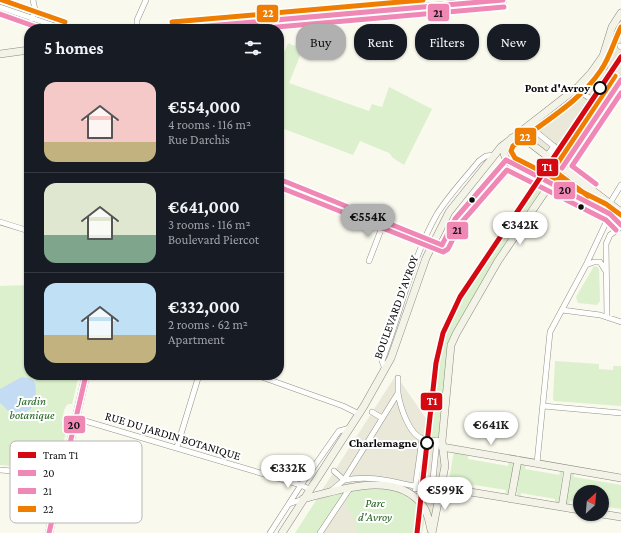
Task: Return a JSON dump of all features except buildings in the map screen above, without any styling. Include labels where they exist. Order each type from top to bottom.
[{"type":"street","points":[[32,19],[35,10],[33,0]]},
{"type":"street","points":[[137,24],[137,20],[146,0]]},
{"type":"street","points":[[398,0],[399,8]]},
{"type":"street","points":[[227,24],[503,0]]},
{"type":"street","points":[[0,7],[45,24]]},
{"type":"street","name":"BOULEVARD D'AVROY","points":[[282,533],[359,414],[385,369],[393,352],[415,286],[433,241],[449,212],[494,155],[508,141],[578,87],[598,63],[606,48],[612,27],[621,13]]},
{"type":"street","points":[[0,54],[24,51]]},
{"type":"street","points":[[598,63],[605,67]]},
{"type":"street","points":[[432,532],[445,466],[441,446],[452,345],[456,334],[498,261],[621,80]]},
{"type":"street","points":[[585,95],[603,107]]},
{"type":"street","points":[[528,125],[568,158]]},
{"type":"street","points":[[621,212],[523,138],[516,137],[508,141],[504,153],[506,160],[510,164],[621,219]]},
{"type":"street","points":[[547,156],[554,146]]},
{"type":"street","name":"BOULEVARD D'AVROY","points":[[385,369],[382,361],[407,284],[425,237],[442,207],[479,161],[486,156],[494,155]]},
{"type":"street","points":[[442,245],[455,219],[506,160]]},
{"type":"street","points":[[284,181],[433,241]]},
{"type":"street","points":[[610,203],[621,185]]},
{"type":"street","points":[[607,317],[605,270],[606,244],[610,235],[621,226],[610,214]]},
{"type":"street","points":[[537,463],[550,332],[586,265],[610,214]]},
{"type":"street","points":[[0,222],[24,229]]},
{"type":"street","points":[[368,261],[384,222]]},
{"type":"street","points":[[586,265],[594,262],[600,262],[605,270]]},
{"type":"street","points":[[562,310],[607,317],[621,322]]},
{"type":"street","points":[[398,378],[400,405],[405,419],[422,439],[441,446],[621,478]]},
{"type":"street","points":[[70,441],[85,380]]},
{"type":"street","points":[[177,447],[197,380]]},
{"type":"street","points":[[270,380],[343,406],[359,414]]},
{"type":"street","points":[[329,493],[344,480],[398,393]]},
{"type":"street","points":[[543,406],[621,413]]},
{"type":"street","points":[[372,412],[382,418]]},
{"type":"street","name":"RUE DU JARDIN BOTANIQUE","points":[[76,418],[177,447],[310,489]]},
{"type":"street","name":"BOULEVARD D'AVROY","points":[[270,533],[301,485],[339,431],[350,428]]},
{"type":"street","points":[[411,495],[416,487],[422,439]]},
{"type":"street","points":[[432,489],[436,456],[441,446]]},
{"type":"street","points":[[436,456],[441,446]]},
{"type":"street","points":[[512,499],[518,460]]},
{"type":"street","points":[[562,507],[568,469]]},
{"type":"street","points":[[0,470],[10,471]]},
{"type":"street","points":[[334,471],[344,480],[370,478],[385,479],[416,487],[432,489],[438,496]]},
{"type":"street","points":[[433,478],[441,484],[512,499],[573,509]]},
{"type":"street","points":[[289,504],[303,499],[350,488],[378,484],[395,487],[411,495],[424,508],[432,532]]},
{"type":"street","points":[[320,533],[350,488]]},
{"type":"street","points":[[609,515],[621,517]]},
{"type":"street","points":[[50,533],[52,523]]},
{"type":"green space","points":[[296,42],[296,60],[298,60],[289,83],[369,111],[372,104],[382,107],[389,87],[432,109],[404,165],[393,158],[389,153],[360,141],[353,155],[284,129],[284,53],[288,43],[295,46]]},
{"type":"green space","points":[[589,102],[594,105],[563,151],[559,147]]},
{"type":"green space","points":[[547,160],[555,170],[552,176],[548,178],[538,174]]},
{"type":"green space","points":[[536,180],[541,183],[546,191],[455,334],[442,439],[427,438],[435,362],[447,320],[459,297]]},
{"type":"green space","points":[[594,266],[598,267],[599,270],[600,301],[597,305],[578,303],[576,297]]},
{"type":"green space","name":"Jardin botanique","points":[[24,285],[24,380],[78,380],[72,404],[68,404],[65,408],[62,423],[67,428],[64,441],[10,441],[10,466],[0,465],[0,286]]},
{"type":"green space","points":[[555,361],[599,364],[599,369],[613,370],[613,366],[621,366],[621,406],[554,401]]},
{"type":"green space","points":[[454,451],[468,454],[468,459],[508,466],[509,461],[514,465],[508,494],[505,495],[506,490],[462,483],[461,488],[448,486]]},
{"type":"green space","points":[[526,464],[525,469],[559,475],[561,470],[563,471],[559,502],[555,503],[555,499],[521,493],[521,497],[517,495],[520,466]]},
{"type":"green space","points":[[574,472],[574,477],[621,485],[621,509],[609,507],[609,485],[573,485],[573,502],[570,501],[570,506],[567,505],[566,502],[570,476]]},
{"type":"green space","name":"Parc d'Avroy","points":[[369,487],[385,488],[402,493],[416,503],[421,509],[424,517],[422,533],[295,533],[317,499]]},
{"type":"shaded area","points":[[621,13],[621,80],[562,168],[518,133],[530,123],[535,126],[570,100],[599,67]],"holes":[[[589,102],[594,105],[563,151],[559,147]]]},
{"type":"shaded area","points":[[396,375],[427,420],[425,437],[442,439],[445,462],[432,532],[421,504],[390,486],[319,495]]},
{"type":"shaded area","points":[[343,499],[353,517],[358,533],[320,533]]},
{"type":"water","points":[[24,377],[24,380],[32,380],[36,385],[37,400],[26,412],[14,414],[0,403],[0,389]]},
{"type":"tram line","name":"T1","points":[[417,533],[436,363],[443,333],[460,297],[621,57]]},
{"type":"transit line","name":"22","points":[[2,0],[65,22]]},
{"type":"transit line","name":"22","points":[[172,22],[423,0]]},
{"type":"transit line","name":"20","points":[[230,24],[503,0]]},
{"type":"transit line","name":"21","points":[[284,26],[504,7]]},
{"type":"transit line","name":"21","points":[[0,14],[28,24]]},
{"type":"transit line","name":"22","points":[[621,27],[607,60],[583,92],[513,146],[511,151],[515,158],[606,204],[621,215]]},
{"type":"transit line","name":"22","points":[[588,196],[557,173],[555,167],[615,76]]},
{"type":"transit line","name":"20","points":[[562,168],[621,80]]},
{"type":"transit line","name":"21","points":[[596,184],[572,166],[621,93]]},
{"type":"transit line","name":"20","points":[[506,160],[610,214],[621,225]]},
{"type":"transit line","name":"20","points":[[442,245],[455,219],[506,160]]},
{"type":"transit line","name":"21","points":[[284,189],[443,252],[448,249],[461,223],[507,170],[606,220],[616,230]]},
{"type":"transit line","name":"20","points":[[284,181],[442,245]]},
{"type":"transit line","name":"20","points":[[71,441],[85,380]]},
{"type":"transit line","name":"20","points":[[49,533],[51,523]]},
{"type":"place","name":"Pont d'Avroy","points":[[600,88]]},
{"type":"place","name":"Charlemagne","points":[[427,443]]}]
